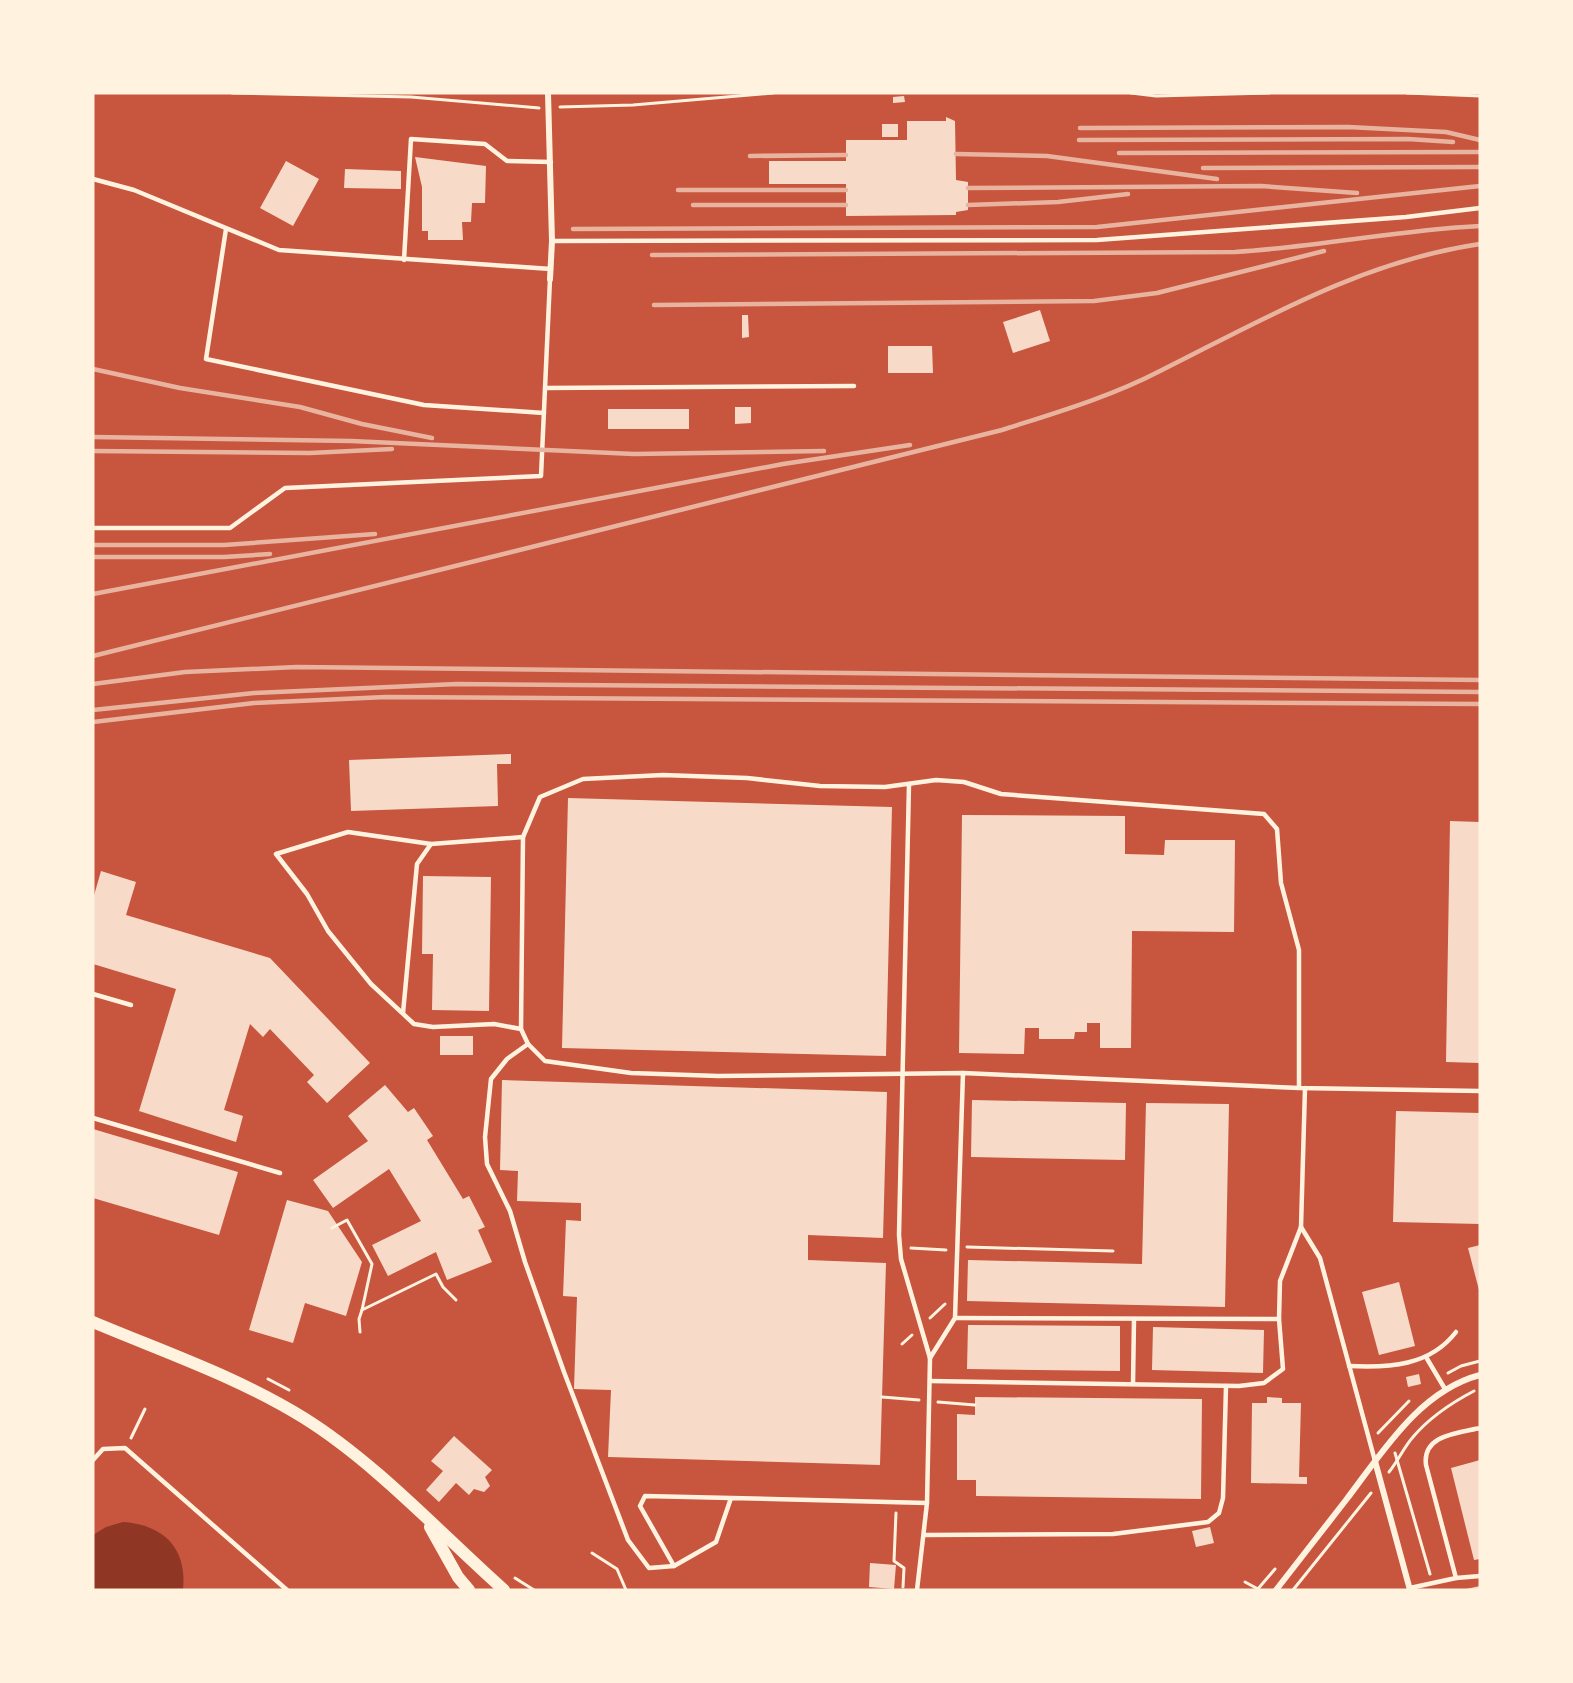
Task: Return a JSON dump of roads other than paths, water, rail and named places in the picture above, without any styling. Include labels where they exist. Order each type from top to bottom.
[{"type":"main road","points":[[93,1322],[259,1391],[321,1429],[367,1466],[504,1590]]},
{"type":"main road","points":[[425,1519],[458,1577],[469,1590]]},
{"type":"street","points":[[548,93],[552,241],[550,279]]},
{"type":"street","points":[[1276,1590],[1375,1461],[1412,1418],[1445,1389],[1464,1379],[1480,1375]]},
{"type":"street","points":[[1375,1461],[1410,1589]]},
{"type":"lane","points":[[404,260],[411,139],[485,144],[507,161],[551,162]]},
{"type":"lane","points":[[93,178],[134,190],[279,250],[551,269]]},
{"type":"lane","points":[[552,241],[1097,240],[1406,217],[1480,208]]},
{"type":"lane","points":[[226,229],[206,359],[424,405],[544,412]]},
{"type":"lane","points":[[93,528],[230,528],[285,488],[542,476],[550,279]]},
{"type":"lane","points":[[545,388],[854,386]]},
{"type":"lane","points":[[930,1381],[1226,1386],[1264,1383],[1283,1369],[1279,1319],[1280,1281],[1301,1227],[1302,1088],[1299,950],[1281,883],[1277,828],[1264,814],[1001,794],[964,782],[936,780],[885,787],[820,786],[747,778],[663,775],[583,779],[540,797],[523,837],[521,1029],[528,1044],[545,1061],[631,1072],[718,1076],[903,1076],[963,1073],[1302,1088],[1480,1091]]},
{"type":"lane","points":[[909,784],[899,1235],[901,1259],[930,1358],[927,1503],[917,1590]]},
{"type":"lane","points":[[521,1029],[494,1024],[433,1027],[414,1024],[371,984],[328,932],[307,894],[276,854],[348,832],[432,844],[523,837]]},
{"type":"lane","points":[[403,1013],[417,864],[432,844]]},
{"type":"lane","points":[[93,994],[131,1005]]},
{"type":"lane","points":[[528,1044],[507,1059],[492,1079],[485,1137],[487,1164],[510,1211],[525,1262],[564,1372],[628,1540],[649,1568],[674,1566],[716,1542],[731,1498]]},
{"type":"lane","points":[[930,1358],[955,1318],[963,1073]]},
{"type":"lane","points":[[93,1118],[280,1173]]},
{"type":"lane","points":[[1301,1227],[1320,1258],[1375,1461]]},
{"type":"lane","points":[[955,1318],[1279,1319]]},
{"type":"lane","points":[[1133,1384],[1134,1318]]},
{"type":"lane","points":[[1349,1366],[1374,1368],[1403,1364],[1426,1357],[1444,1347],[1455,1332]]},
{"type":"lane","points":[[1426,1357],[1445,1389]]},
{"type":"lane","points":[[924,1535],[1113,1534],[1208,1522],[1219,1513],[1223,1498],[1226,1386]]},
{"type":"lane","points":[[1456,1578],[1425,1458],[1430,1446],[1439,1438],[1480,1428]]},
{"type":"lane","points":[[93,1460],[103,1449],[125,1448],[287,1590]]},
{"type":"lane","points":[[674,1566],[640,1506],[645,1496],[927,1503]]},
{"type":"lane","points":[[1410,1589],[1456,1578],[1480,1576]]},
{"type":"railway","points":[[1080,128],[1348,127],[1446,132],[1480,140]]},
{"type":"railway","points":[[1079,140],[1408,139],[1453,142]]},
{"type":"railway","points":[[1119,153],[1480,152]]},
{"type":"railway","points":[[956,154],[1047,156],[1217,179]]},
{"type":"railway","points":[[750,156],[846,155]]},
{"type":"railway","points":[[1203,168],[1480,167]]},
{"type":"railway","points":[[968,188],[1261,186],[1357,193]]},
{"type":"railway","points":[[573,229],[1097,227],[1480,186]]},
{"type":"railway","points":[[678,190],[846,190]]},
{"type":"railway","points":[[968,205],[1058,202],[1128,194]]},
{"type":"railway","points":[[693,205],[846,205]]},
{"type":"railway","points":[[652,255],[1235,252],[1480,226]]},
{"type":"railway","points":[[93,656],[1002,430],[1122,389],[1276,312],[1355,278],[1437,252],[1480,244]]},
{"type":"railway","points":[[654,305],[1094,301],[1157,293],[1324,251]]},
{"type":"railway","points":[[93,369],[180,388],[300,407],[362,424],[432,438]]},
{"type":"railway","points":[[93,437],[351,441],[634,454],[824,451]]},
{"type":"railway","points":[[93,594],[783,464],[910,445]]},
{"type":"railway","points":[[93,451],[310,453],[392,449]]},
{"type":"railway","points":[[93,545],[224,545],[375,534]]},
{"type":"railway","points":[[93,557],[224,557],[270,554]]},
{"type":"railway","points":[[93,684],[185,672],[297,667],[1480,680]]},
{"type":"railway","points":[[93,710],[254,693],[457,684],[1480,692]]},
{"type":"railway","points":[[93,722],[254,703],[386,697],[1480,704]]}]
